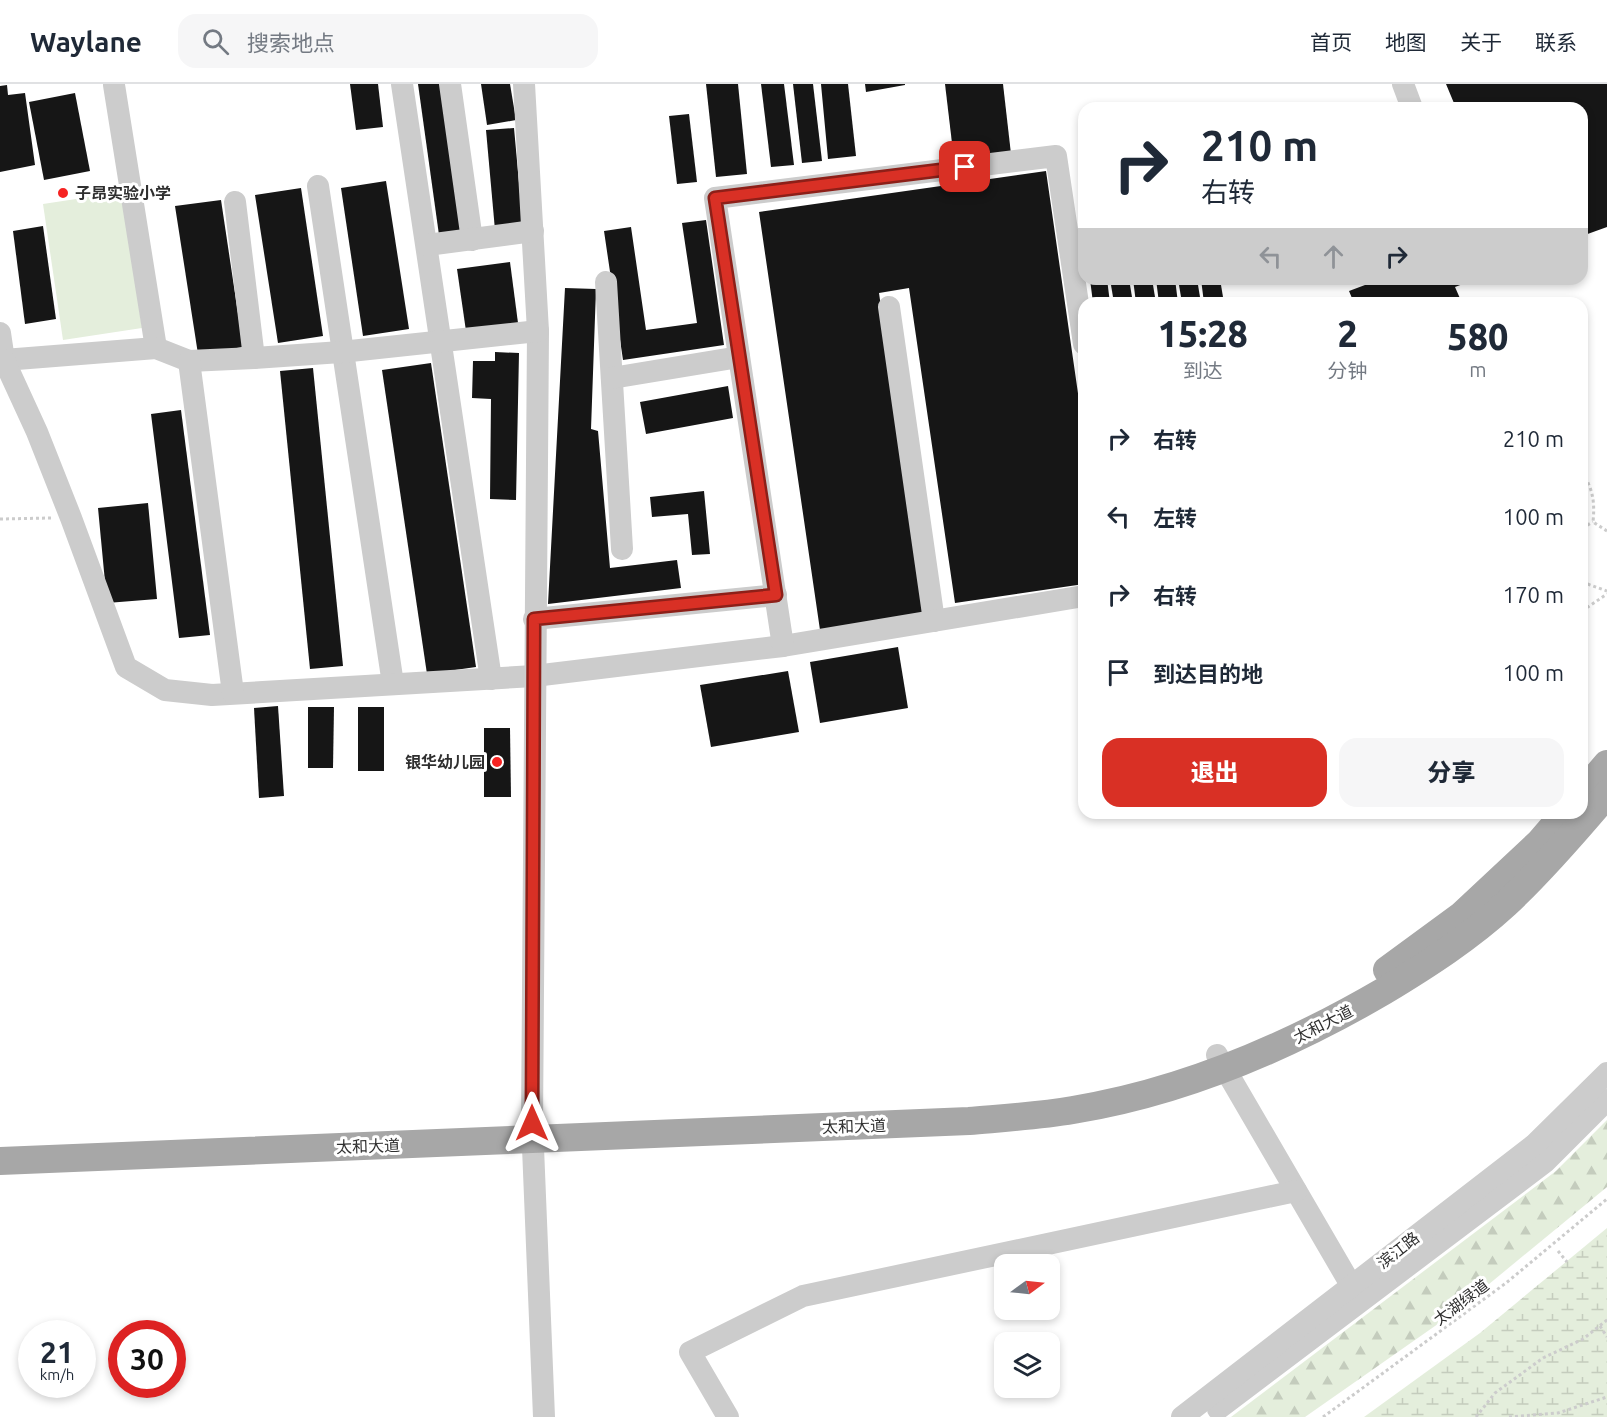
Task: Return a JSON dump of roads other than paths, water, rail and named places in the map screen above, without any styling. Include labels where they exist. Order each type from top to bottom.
[{"type":"main road","points":[[1588,786],[1607,764]]},
{"type":"main road","name":"太和大道","points":[[1588,817],[1607,794]]},
{"type":"main road","name":"太和大道","points":[[0,1146],[969,1121],[1073,1110],[1163,1089],[1221,1062],[1383,973],[1462,915],[1540,842],[1560,819]]},
{"type":"main road","name":"太和大道","points":[[1221,1062],[1258,1057],[1347,1012],[1436,960],[1505,905],[1586,819]]},
{"type":"main road","name":"太和大道","points":[[0,1161],[533,1131]]},
{"type":"street","points":[[402,84],[491,679]]},
{"type":"street","points":[[450,84],[472,240]]},
{"type":"street","points":[[524,84],[538,331],[534,619],[533,1131],[544,1417]]},
{"type":"street","points":[[1402,84],[1410,102]]},
{"type":"street","points":[[114,85],[156,348]]},
{"type":"street","points":[[783,646],[715,198],[1056,156],[1076,226],[1078,256]]},
{"type":"street","points":[[318,186],[341,352],[393,684]]},
{"type":"street","points":[[235,202],[255,358]]},
{"type":"street","points":[[427,244],[532,231]]},
{"type":"street","points":[[606,282],[622,549]]},
{"type":"street","points":[[889,307],[934,621]]},
{"type":"street","points":[[4,360],[156,348],[189,361],[255,358],[341,352],[538,331]]},
{"type":"street","points":[[0,333],[4,360],[37,432],[126,667],[165,690],[212,694],[534,676],[783,646],[1078,597]]},
{"type":"street","points":[[612,378],[739,357]]},
{"type":"street","points":[[189,361],[233,693]]},
{"type":"street","points":[[534,619],[776,595]]},
{"type":"street","points":[[1221,1062],[1356,1294]]},
{"type":"street","name":"滨江路","points":[[1182,1417],[1356,1294],[1534,1145],[1607,1073]]},
{"type":"street","points":[[1207,1417],[1356,1294],[1545,1162],[1607,1100]]},
{"type":"street","points":[[728,1417],[690,1352],[803,1296],[1296,1191]]},
{"type":"place","name":"子昂实验小学","points":[[63,193]]},
{"type":"place","name":"银华幼儿园","points":[[497,762]]}]
